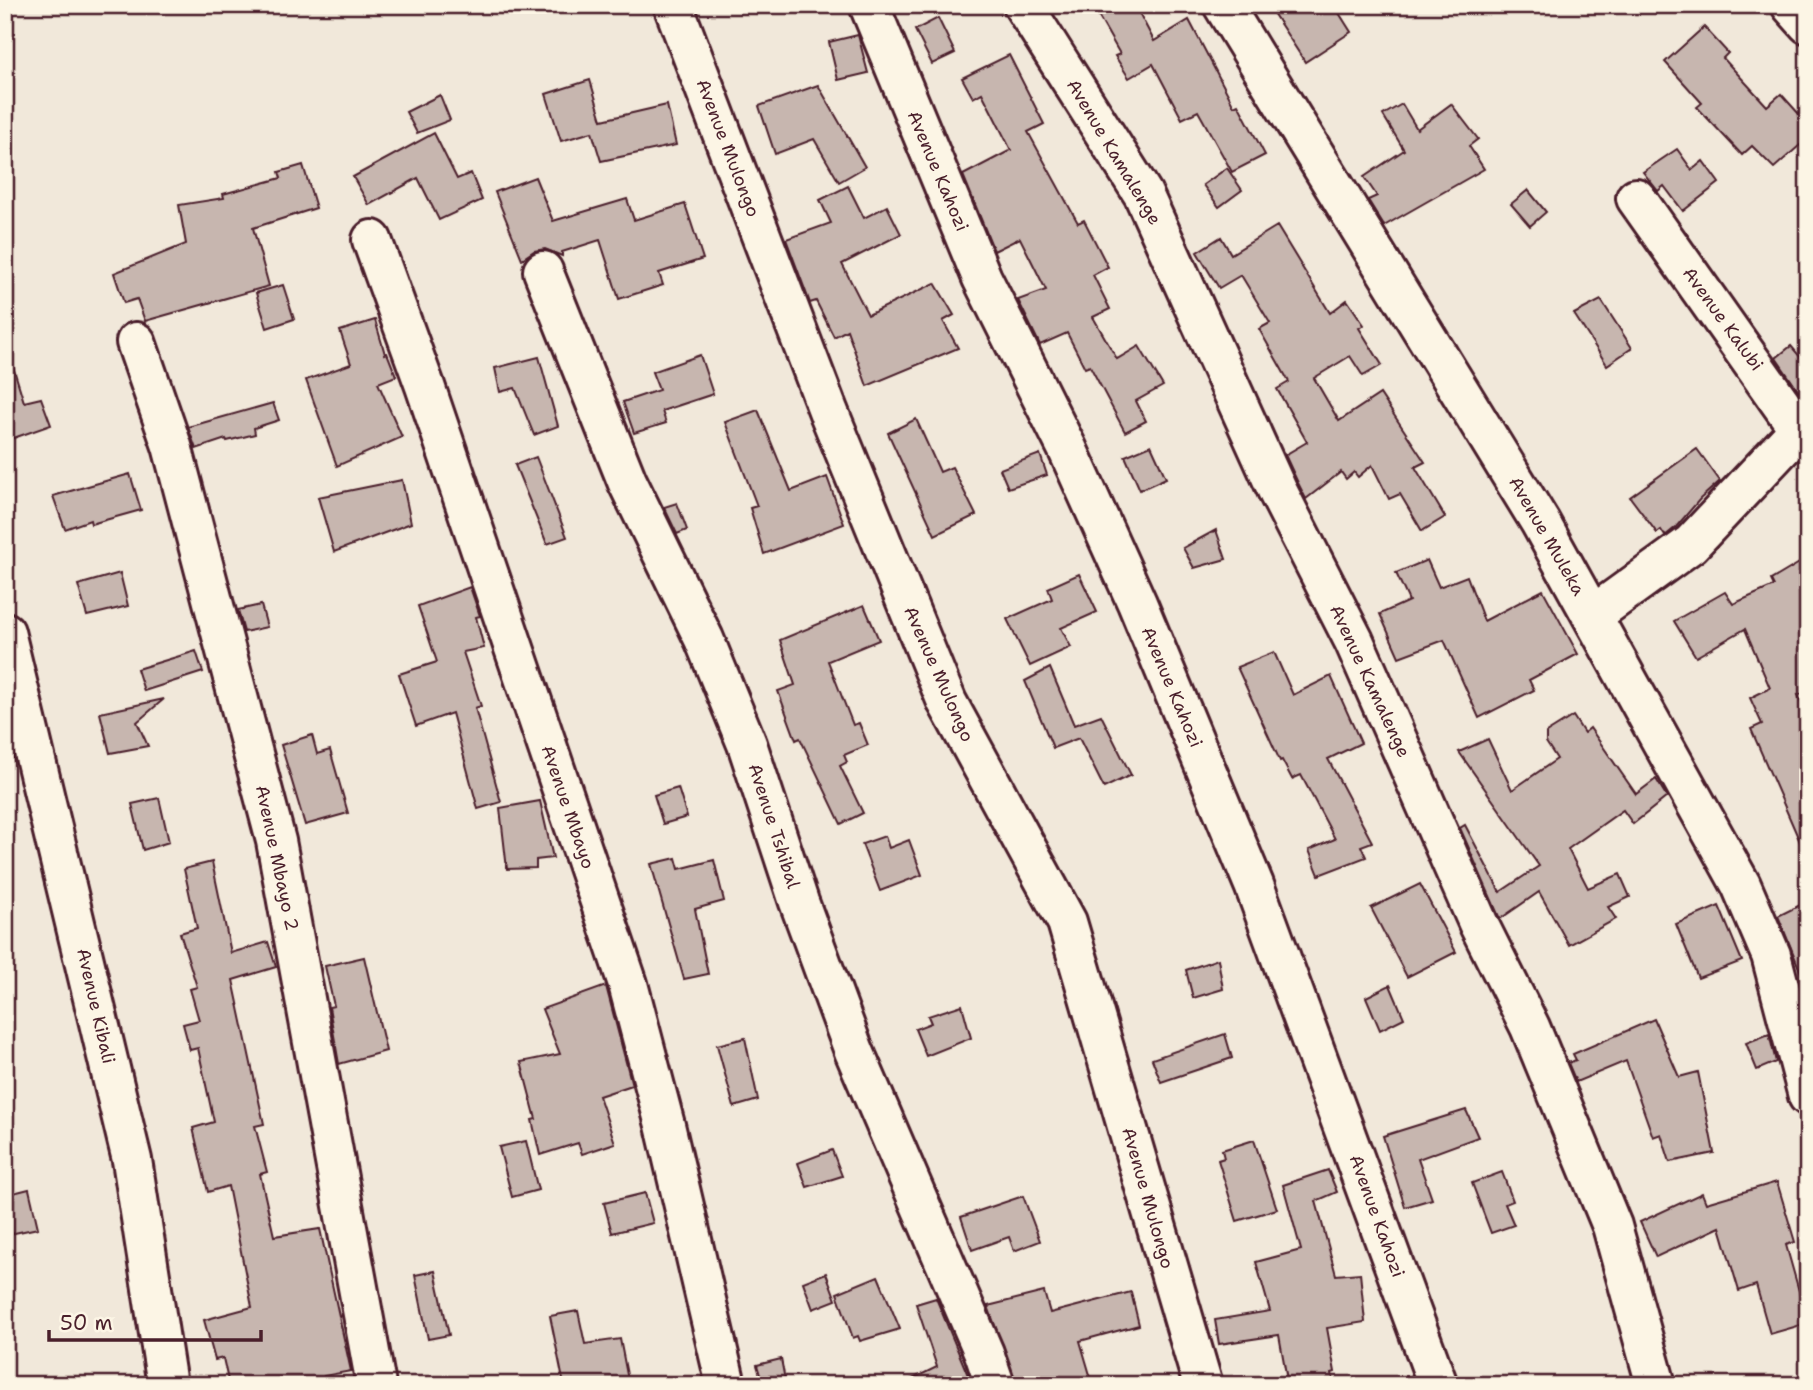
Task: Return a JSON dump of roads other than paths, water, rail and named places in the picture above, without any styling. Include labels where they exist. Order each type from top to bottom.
[{"type":"street","name":"Avenue Mulongo","points":[[673,5],[829,414],[947,702],[1067,922],[1203,1385]]},
{"type":"street","name":"Avenue Kahozi","points":[[869,5],[982,278],[1073,460],[1137,603],[1249,872],[1438,1385]]},
{"type":"street","name":"Avenue Kamalenge","points":[[1023,5],[1143,194],[1278,492],[1354,641],[1479,925],[1530,1027],[1612,1226],[1656,1385]]},
{"type":"street","name":"Avenue Muleka","points":[[1223,5],[1455,381],[1593,615],[1741,885],[1771,955],[1808,1096]]},
{"type":"street","points":[[1791,5],[1808,24]]},
{"type":"street","name":"Avenue Kalubi","points":[[1636,198],[1805,430]]},
{"type":"street","name":"Avenue Mbayo","points":[[372,240],[425,386],[628,984],[665,1125],[726,1385]]},
{"type":"street","name":"Avenue Tshibal","points":[[542,271],[627,481],[704,639],[747,744],[799,902],[855,1051],[984,1353],[995,1385]]},
{"type":"street","name":"Avenue Mbayo 2","points":[[136,342],[172,446],[276,841],[376,1385]]},
{"type":"street","points":[[1593,615],[1691,544],[1805,430]]},
{"type":"street","name":"Avenue Kibali","points":[[5,632],[132,1160],[167,1385]]}]
